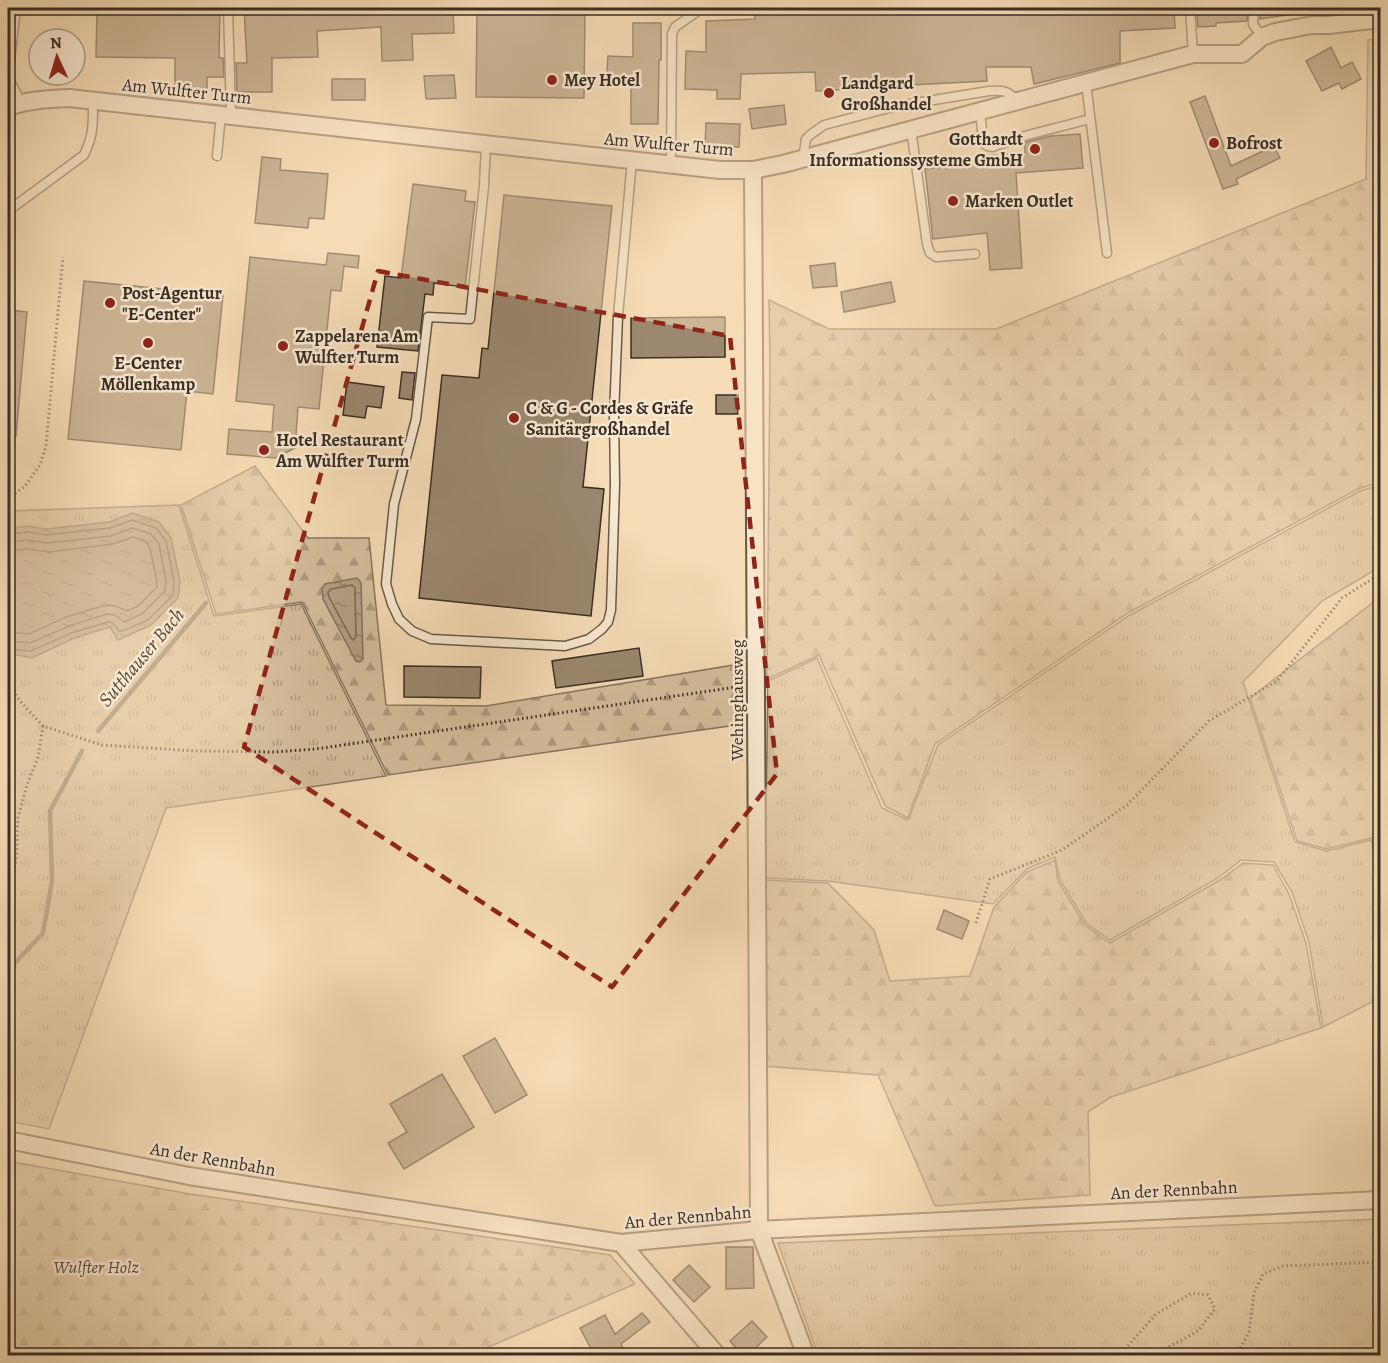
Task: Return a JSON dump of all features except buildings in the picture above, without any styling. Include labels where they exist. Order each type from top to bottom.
[{"type":"street","name":"Am Wulfter Turm","points":[[14,105],[45,99],[93,100],[671,165],[720,170],[753,170],[802,159],[1192,54],[1242,54],[1262,37],[1275,32],[1312,25],[1380,19]]},
{"type":"street","name":"Wehinghausweg","points":[[753,170],[759,1230]]},
{"type":"street","name":"An der Rennbahn","points":[[8,1140],[189,1176],[621,1243],[759,1230],[1380,1200]]},
{"type":"street","points":[[759,1230],[806,1356]]},
{"type":"street","points":[[621,1243],[718,1356]]},
{"type":"lane","points":[[14,105],[8,77],[16,8]]},
{"type":"lane","points":[[217,156],[226,115],[228,8]]},
{"type":"lane","points":[[1190,8],[1192,54]]},
{"type":"lane","points":[[1254,8],[1253,24],[1262,37]]},
{"type":"lane","points":[[671,165],[672,34],[675,27],[701,9]]},
{"type":"lane","points":[[1086,83],[1107,253]]},
{"type":"lane","points":[[802,159],[806,139],[824,125],[897,106],[989,92],[1011,93],[1017,101]]},
{"type":"lane","points":[[8,211],[84,156],[93,130],[93,100]]},
{"type":"lane","points":[[980,110],[982,139],[984,144],[992,147],[1090,119]]},
{"type":"lane","points":[[911,129],[930,253],[936,257],[975,254]]},
{"type":"lane","points":[[486,144],[484,186],[470,319],[428,317],[416,419],[394,504],[386,584],[399,619],[412,632],[440,640],[565,646],[589,639],[608,622],[611,610],[615,484],[614,415],[617,327],[632,160]]},
{"type":"path","points":[[8,499],[25,486],[40,465],[46,446],[63,257]]},
{"type":"path","points":[[976,923],[990,879],[1062,850],[1127,805],[1209,721],[1277,681],[1342,598],[1380,574]]},
{"type":"path","points":[[8,678],[19,700],[44,726],[102,746],[274,752],[316,749],[756,684]]},
{"type":"path","points":[[8,903],[16,860],[18,818],[38,757],[44,726]]},
{"type":"path","points":[[1236,1356],[1248,1332],[1254,1293],[1263,1274],[1283,1266],[1380,1262]]},
{"type":"path","points":[[1119,1356],[1156,1314],[1192,1293],[1208,1295],[1215,1310],[1198,1331],[1163,1350],[1160,1356]]},
{"type":"highlighted area","points":[[378,271],[730,336],[777,774],[612,987],[244,747]]},
{"type":"green space","points":[[1380,39],[1380,482],[1358,489],[1128,613],[935,744],[908,818],[885,806],[819,655],[767,679],[769,300],[829,329],[996,329],[1366,179],[1368,40]]},
{"type":"green space","points":[[255,466],[308,538],[369,538],[386,705],[486,706],[734,665],[736,725],[388,775],[302,602],[216,614],[181,505]]},
{"type":"green space","points":[[1380,485],[1380,567],[1322,601],[1243,682],[1295,842],[1326,851],[1371,840],[1380,871],[1380,998],[1323,1027],[1309,942],[1292,892],[1274,862],[1241,860],[1218,878],[1110,940],[1087,924],[1060,880],[1055,857],[1027,869],[993,904],[828,881],[765,878],[768,681],[817,658],[882,808],[908,820],[938,745],[1130,615],[1360,491]]},
{"type":"green space","points":[[179,505],[214,616],[301,604],[386,776],[166,808],[49,1129],[8,1121],[8,511]]},
{"type":"green space","points":[[1380,597],[1380,865],[1372,838],[1326,849],[1297,841],[1250,698]]},
{"type":"green space","points":[[1055,860],[1058,881],[1085,925],[1110,943],[1220,880],[1243,863],[1273,865],[1289,894],[1306,943],[1321,1028],[1111,1097],[1088,1112],[1090,1195],[935,1206],[878,1075],[764,1066],[764,880],[828,883],[874,930],[890,981],[970,976],[994,907],[1027,872]]},
{"type":"green space","name":"Wulfter Holz","points":[[8,1161],[190,1194],[610,1255],[635,1284],[470,1355],[8,1355]]},
{"type":"green space","points":[[1380,1219],[1380,1356],[818,1355],[778,1243]]},
{"type":"water","points":[[132,513],[159,522],[171,538],[180,581],[178,598],[151,625],[118,640],[110,627],[74,638],[32,658],[8,653],[8,529],[27,526],[46,529],[110,522]]},
{"type":"water","points":[[357,578],[361,583],[363,659],[360,662],[356,661],[323,599],[322,588],[325,584]]},
{"type":"waterway","name":"Sutthauser Bach","points":[[98,731],[206,603]]},
{"type":"waterway","name":"Sutthauser Bach","points":[[8,984],[14,964],[43,933],[52,881],[50,811],[82,751]]},
{"type":"place","name":"Mey Hotel","points":[[552,80]]},
{"type":"place","name":"Landgard Großhandel","points":[[829,93]]},
{"type":"place","name":"Bofrost","points":[[1214,143]]},
{"type":"place","name":"Gotthardt Informationssysteme GmbH","points":[[1035,149]]},
{"type":"place","name":"Marken Outlet","points":[[953,201]]},
{"type":"place","name":"Post-Agentur \"E-Center\"","points":[[110,303]]},
{"type":"place","name":"E-Center Möllenkamp","points":[[148,343]]},
{"type":"place","name":"Zappelarena Am Wulfter Turm","points":[[283,346]]},
{"type":"place","name":"C & G - Cordes & Gräfe Sanitärgroßhandel","points":[[514,418]]},
{"type":"place","name":"Hotel Restaurant Am Wulfter Turm","points":[[264,450]]}]
